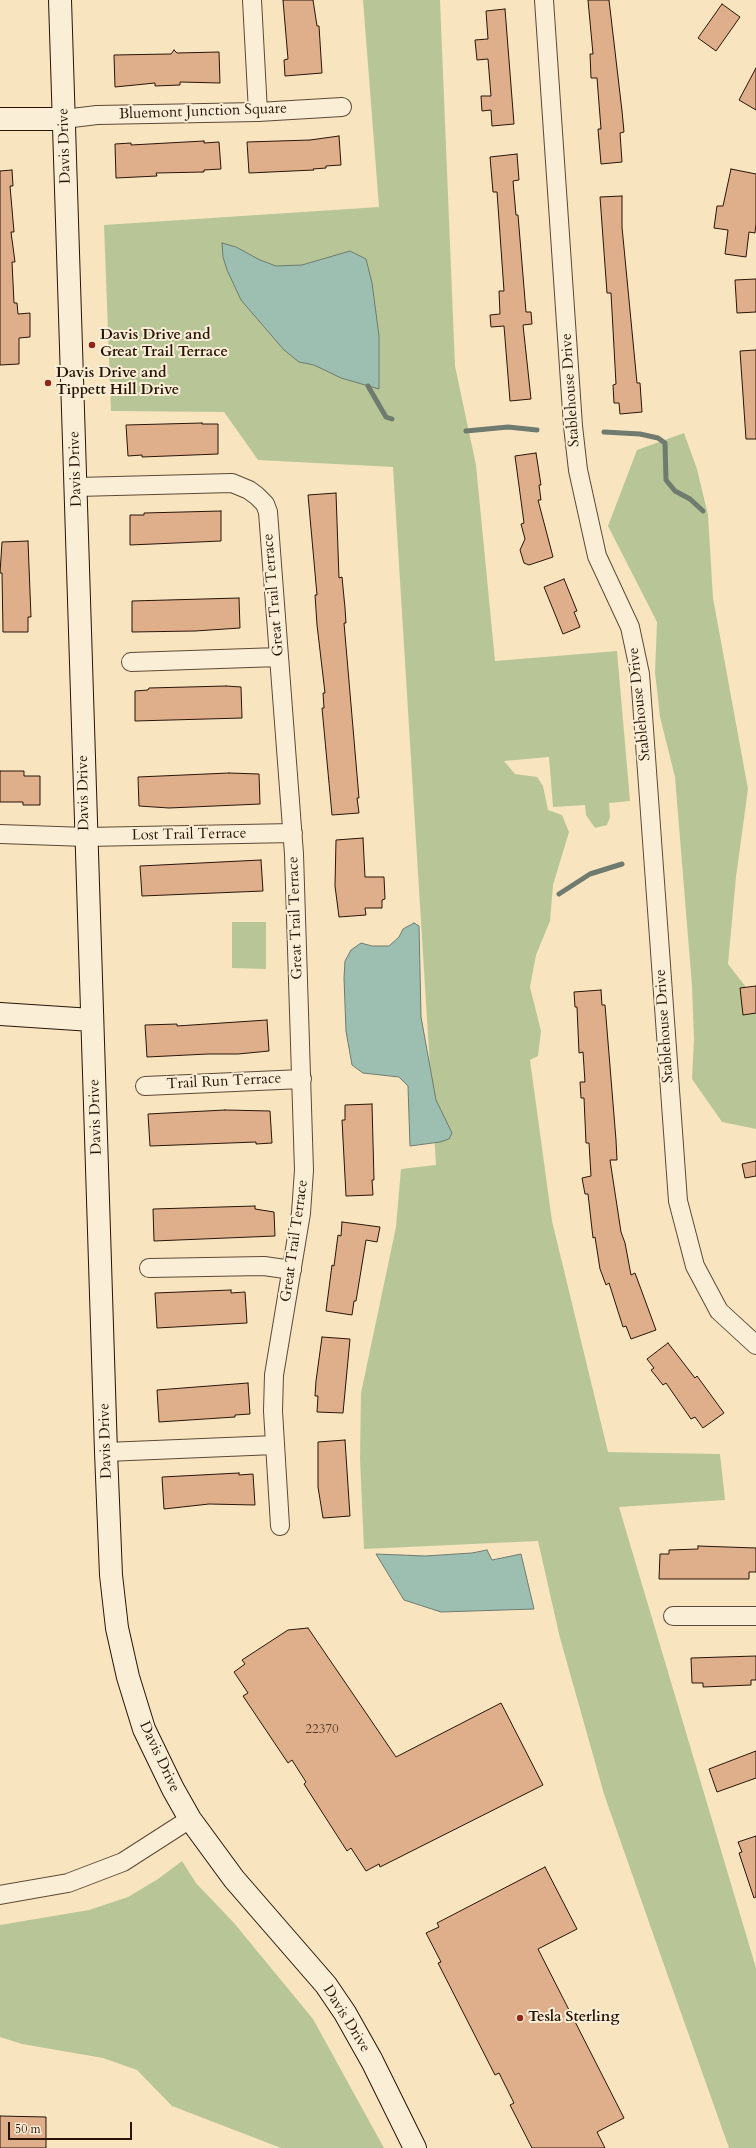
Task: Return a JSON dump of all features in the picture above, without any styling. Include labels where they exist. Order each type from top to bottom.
[{"type":"main road","name":"Davis Drive","points":[[60,0],[77,487],[86,837],[106,1452],[111,1575],[117,1628],[128,1677],[144,1729],[173,1790],[190,1819],[234,1879],[330,1990],[345,2013],[372,2061],[415,2148]]},
{"type":"main road","points":[[0,119],[64,119]]},
{"type":"main road","points":[[0,1014],[92,1020]]},
{"type":"street","points":[[252,0],[258,112]]},
{"type":"street","name":"Stablehouse Drive","points":[[544,0],[573,426],[578,470],[596,556],[630,627],[640,674],[678,1201],[695,1266],[719,1311],[756,1345]]},
{"type":"street","name":"Bluemont Junction Square","points":[[64,119],[97,115],[258,112],[342,107]]},
{"type":"street","name":"Great Trail Terrace","points":[[77,487],[232,483],[249,490],[258,496],[265,504],[268,512],[293,833],[304,1170],[301,1213],[274,1375],[273,1411],[280,1526]]},
{"type":"street","points":[[131,662],[279,657]]},
{"type":"street","name":"Lost Trail Terrace","points":[[0,834],[86,837],[293,833]]},
{"type":"street","name":"Trail Run Terrace","points":[[145,1086],[302,1079]]},
{"type":"street","points":[[149,1268],[264,1266],[292,1270]]},
{"type":"street","points":[[106,1452],[275,1445]]},
{"type":"street","points":[[672,1616],[756,1616]]},
{"type":"street","points":[[0,1895],[68,1883],[123,1862],[190,1819]]},
{"type":"green space","points":[[363,0],[440,0],[455,366],[476,465],[495,661],[617,651],[630,801],[609,803],[610,817],[607,825],[595,828],[586,815],[585,805],[553,807],[549,757],[504,761],[515,774],[537,777],[543,786],[548,810],[562,815],[569,832],[553,885],[550,921],[536,955],[530,987],[541,1031],[538,1056],[530,1060],[552,1221],[608,1452],[720,1454],[725,1500],[619,1507],[756,1968],[756,2148],[729,2148],[604,1794],[560,1638],[538,1541],[364,1549],[360,1459],[361,1393],[396,1227],[401,1169],[436,1165],[393,467],[258,460],[224,412],[111,411],[104,225],[379,207]]},
{"type":"green space","points":[[684,433],[697,469],[708,515],[713,598],[748,789],[736,877],[728,964],[756,1000],[756,1129],[722,1122],[692,1079],[694,1039],[692,986],[675,777],[660,717],[655,672],[657,622],[608,526],[637,450]]},
{"type":"green space","points":[[232,922],[266,922],[266,969],[232,968]]},
{"type":"green space","points":[[182,1861],[196,1883],[234,1923],[313,2019],[384,2148],[281,2148],[172,2106],[137,2070],[103,2058],[22,2044],[0,2037],[0,1925],[89,1910],[128,1897],[158,1879]]},
{"type":"shaded area","points":[[222,243],[236,247],[260,260],[276,266],[302,265],[350,251],[366,259],[372,283],[379,336],[379,389],[341,378],[314,365],[299,362],[284,350],[241,300],[227,270],[223,257]]},
{"type":"shaded area","points":[[414,923],[419,926],[421,1017],[436,1100],[452,1133],[449,1139],[440,1142],[410,1146],[408,1086],[399,1077],[363,1073],[352,1065],[346,1031],[344,978],[345,961],[351,950],[361,943],[372,946],[389,946],[399,937],[403,929]]},
{"type":"shaded area","points":[[487,1550],[492,1560],[521,1554],[534,1609],[441,1612],[404,1600],[376,1554],[425,1556],[472,1553]]},
{"type":"building","points":[[283,0],[313,0],[317,26],[319,26],[322,73],[285,76],[284,60],[288,59]]},
{"type":"building","points":[[588,0],[609,0],[624,132],[620,133],[622,162],[601,164],[598,129],[601,129],[597,78],[591,78],[590,54],[593,54]]},
{"type":"building","points":[[722,4],[740,17],[716,51],[698,38]]},
{"type":"building","points":[[505,9],[514,124],[492,126],[491,110],[482,111],[481,96],[491,96],[488,59],[477,60],[475,40],[488,39],[486,11]]},
{"type":"building","points":[[174,50],[177,53],[219,52],[220,83],[180,82],[180,85],[155,86],[155,83],[115,87],[114,55],[171,54]]},
{"type":"building","points":[[756,68],[756,110],[739,100]]},
{"type":"building","points":[[339,136],[341,165],[326,166],[326,168],[313,169],[314,170],[249,173],[247,142],[310,140]]},
{"type":"building","points":[[204,141],[204,143],[219,142],[221,169],[204,170],[204,172],[156,173],[157,176],[116,178],[115,144],[131,143],[131,145]]},
{"type":"building","points":[[517,154],[519,180],[513,181],[516,215],[518,215],[526,312],[531,312],[532,324],[523,325],[531,399],[510,401],[504,326],[491,327],[490,315],[500,314],[499,291],[504,291],[497,192],[493,192],[490,157]]},
{"type":"building","points":[[731,169],[756,174],[755,233],[749,232],[746,257],[725,254],[728,230],[714,228],[717,206],[723,206]]},
{"type":"building","points":[[12,170],[13,186],[10,186],[14,232],[11,232],[15,262],[12,262],[14,303],[17,303],[18,314],[30,313],[30,337],[19,338],[19,364],[0,365],[0,171]]},
{"type":"building","points":[[622,196],[622,227],[637,383],[640,383],[642,412],[620,414],[619,403],[614,403],[613,385],[616,384],[611,293],[607,293],[600,197]]},
{"type":"building","points":[[756,279],[756,312],[737,313],[735,280]]},
{"type":"building","points":[[756,350],[756,439],[746,439],[740,351]]},
{"type":"building","points":[[218,424],[218,454],[142,457],[142,455],[128,456],[126,425]]},
{"type":"building","points":[[536,453],[541,485],[539,485],[541,500],[538,500],[553,557],[529,565],[524,563],[520,550],[525,539],[521,524],[524,523],[515,456]]},
{"type":"building","points":[[336,493],[339,578],[342,577],[345,608],[346,623],[344,623],[359,813],[332,815],[322,708],[324,708],[323,693],[325,693],[317,625],[315,595],[317,595],[308,495]]},
{"type":"building","points":[[221,511],[221,541],[130,545],[130,515],[144,515],[144,513]]},
{"type":"building","points":[[28,541],[31,617],[28,617],[28,632],[3,632],[2,573],[0,573],[2,542]]},
{"type":"building","points":[[564,579],[577,611],[574,612],[580,627],[563,634],[544,587]]},
{"type":"building","points":[[239,598],[240,628],[195,631],[132,632],[132,601]]},
{"type":"building","points":[[241,687],[242,718],[135,721],[135,691],[148,690],[149,688]]},
{"type":"building","points":[[0,771],[24,771],[24,776],[40,776],[40,805],[23,805],[23,802],[0,802]]},
{"type":"building","points":[[229,773],[259,774],[260,804],[169,808],[139,806],[138,777]]},
{"type":"building","points":[[363,838],[365,877],[384,877],[385,899],[382,900],[382,908],[365,908],[366,915],[339,917],[335,886],[336,840]]},
{"type":"building","points":[[261,860],[263,891],[142,896],[140,866]]},
{"type":"building","points":[[756,986],[756,1013],[743,1015],[740,988]]},
{"type":"building","points":[[601,990],[602,1005],[605,1005],[616,1140],[617,1160],[610,1160],[621,1232],[625,1243],[631,1275],[635,1273],[656,1330],[631,1339],[626,1326],[623,1327],[609,1283],[606,1285],[600,1269],[595,1237],[593,1238],[588,1194],[585,1194],[582,1178],[591,1176],[589,1143],[586,1143],[584,1098],[581,1098],[580,1082],[585,1082],[583,1052],[579,1053],[577,1007],[575,1007],[574,992]]},
{"type":"building","points":[[267,1020],[269,1051],[238,1054],[147,1057],[145,1025],[177,1024],[177,1026]]},
{"type":"building","points":[[372,1104],[373,1195],[346,1196],[342,1120],[345,1120],[345,1105]]},
{"type":"building","points":[[225,1110],[270,1111],[272,1143],[256,1144],[256,1142],[150,1146],[148,1114]]},
{"type":"building","points":[[756,1161],[756,1176],[745,1178],[742,1164]]},
{"type":"building","points":[[255,1206],[255,1209],[274,1212],[275,1236],[154,1241],[153,1209]]},
{"type":"building","points":[[342,1222],[380,1227],[377,1242],[366,1240],[356,1301],[354,1301],[352,1315],[326,1311],[332,1265],[334,1266],[338,1235],[341,1236]]},
{"type":"building","points":[[231,1290],[231,1293],[245,1292],[247,1323],[157,1328],[155,1293]]},
{"type":"building","points":[[322,1337],[350,1339],[343,1413],[317,1412],[318,1396],[315,1396],[316,1381]]},
{"type":"building","points":[[668,1343],[695,1378],[697,1376],[724,1413],[703,1428],[695,1417],[691,1419],[666,1383],[663,1385],[651,1370],[654,1368],[647,1359]]},
{"type":"building","points":[[248,1383],[250,1414],[235,1415],[235,1417],[159,1422],[157,1390]]},
{"type":"building","points":[[345,1440],[350,1516],[323,1518],[318,1487],[318,1442]]},
{"type":"building","points":[[239,1473],[239,1475],[253,1474],[255,1505],[209,1504],[164,1509],[162,1477]]},
{"type":"building","points":[[698,1546],[756,1548],[756,1572],[749,1572],[749,1579],[659,1579],[660,1554],[669,1554],[669,1550],[698,1549]]},
{"type":"building","points":[[308,1628],[396,1757],[501,1703],[543,1785],[380,1867],[379,1864],[366,1871],[351,1848],[347,1851],[304,1784],[306,1782],[292,1760],[288,1763],[243,1696],[248,1693],[234,1672],[245,1664],[242,1660],[288,1630]]},
{"type":"building","points":[[756,1656],[756,1680],[751,1680],[751,1685],[703,1687],[703,1683],[692,1683],[691,1658]]},
{"type":"building","points":[[756,1751],[756,1778],[717,1792],[709,1769]]},
{"type":"building","points":[[756,1836],[756,1897],[754,1898],[739,1853],[742,1852],[738,1842]]},
{"type":"building","name":"Tesla Sterling","points":[[545,1867],[577,1929],[538,1949],[624,2118],[597,2132],[605,2148],[532,2148],[510,2105],[514,2103],[499,2073],[495,2075],[438,1963],[441,1962],[426,1933],[439,1927],[437,1923]]},
{"type":"building","points":[[0,2116],[46,2117],[46,2148],[0,2148]]},
{"type":"waterway","points":[[368,386],[386,417],[392,419]]},
{"type":"waterway","points":[[466,431],[508,427],[537,430]]},
{"type":"waterway","points":[[604,432],[640,434],[658,438],[665,443],[666,480],[675,491],[690,499],[703,511]]},
{"type":"waterway","points":[[559,894],[590,874],[622,864]]},
{"type":"place","name":"Davis Drive and Great Trail Terrace","points":[[92,345]]},
{"type":"place","name":"Davis Drive and Tippett Hill Drive","points":[[48,383]]},
{"type":"place","name":"Tesla Sterling","points":[[520,2018]]}]
